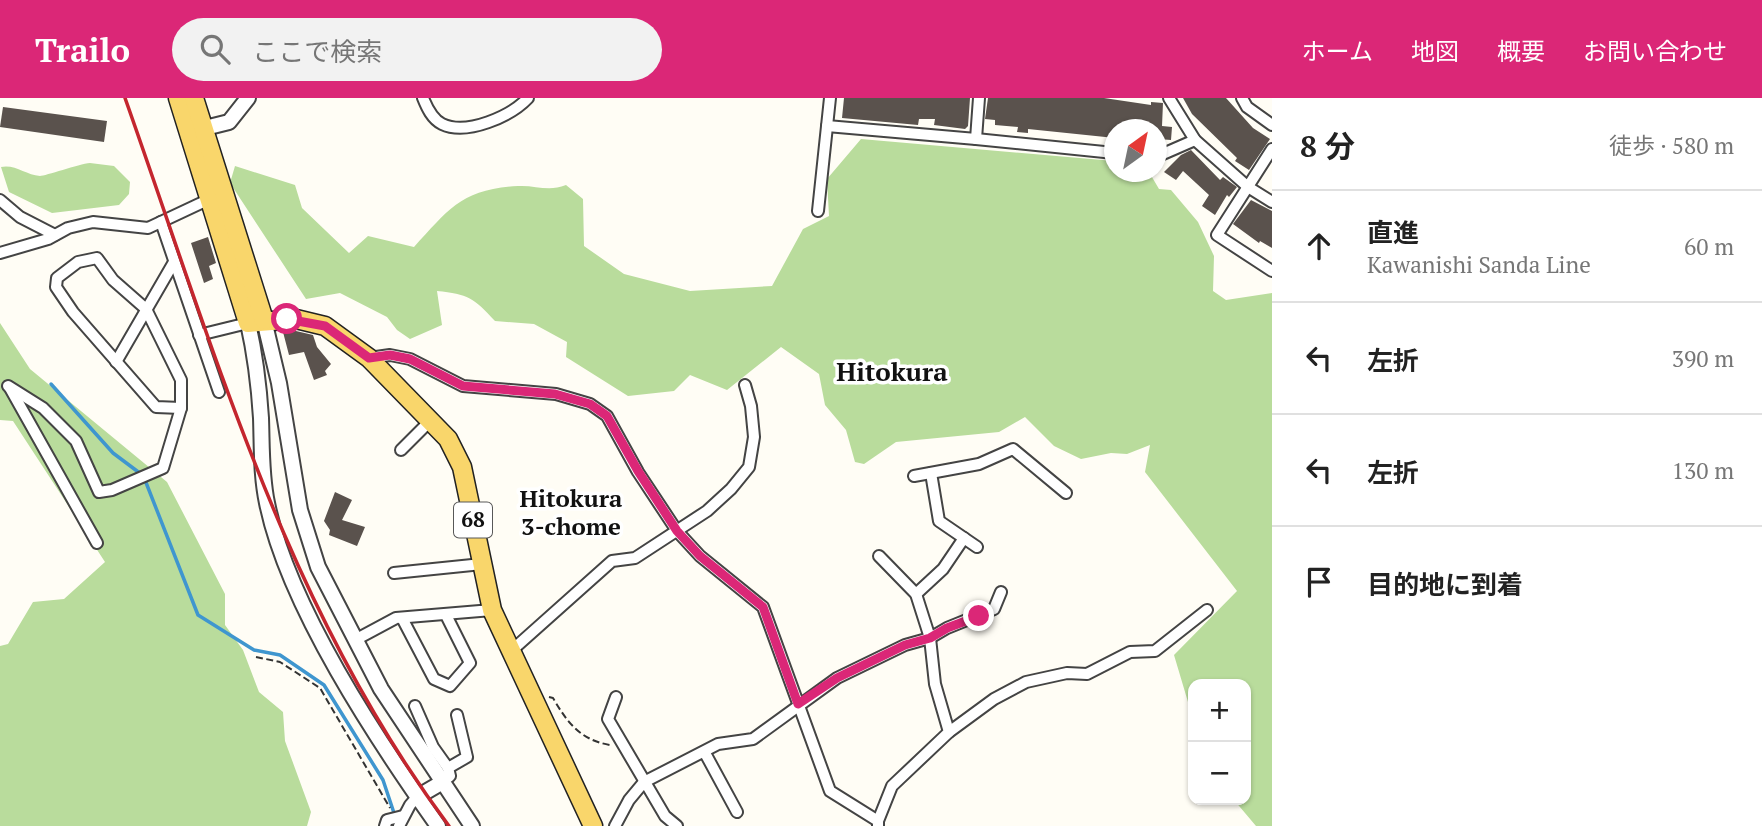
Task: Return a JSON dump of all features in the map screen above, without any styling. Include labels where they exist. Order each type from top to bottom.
[{"type":"main road","points":[[178,98],[196,130],[256,322]]},
{"type":"main road","points":[[194,98],[196,130]]},
{"type":"main road","name":"68","points":[[256,322],[296,319],[325,326],[369,358],[448,439],[462,467],[492,610],[593,826]]},
{"type":"street","points":[[196,130],[229,122],[247,98]]},
{"type":"street","points":[[423,98],[429,112],[442,124],[453,127],[494,122],[515,112],[528,98]]},
{"type":"street","points":[[818,211],[830,98]]},
{"type":"street","points":[[976,139],[979,98]]},
{"type":"street","points":[[1168,98],[1195,140],[1248,187],[1272,202]]},
{"type":"street","points":[[1242,98],[1247,107],[1272,125]]},
{"type":"street","points":[[827,126],[1104,152]]},
{"type":"street","points":[[1167,153],[1195,140]]},
{"type":"street","points":[[1272,149],[1217,235],[1272,271]]},
{"type":"street","points":[[0,253],[68,228],[93,222],[148,228],[217,197]]},
{"type":"street","points":[[0,200],[20,217],[55,235]]},
{"type":"street","points":[[161,222],[219,392]]},
{"type":"street","points":[[4,388],[43,408],[76,441],[99,492],[112,490],[163,468],[174,439],[181,408],[181,380],[146,309],[113,280],[97,258],[78,262],[57,278],[56,287],[73,312],[156,407],[181,408]]},
{"type":"street","points":[[116,362],[174,262]]},
{"type":"street","points":[[199,335],[256,322]]},
{"type":"street","points":[[256,322],[265,492],[281,552],[328,649],[417,797],[438,826]]},
{"type":"street","points":[[256,322],[286,420],[295,484],[310,547],[326,586],[381,689],[472,826]]},
{"type":"street","points":[[369,358],[390,355],[410,359],[463,386],[555,394],[590,404],[607,416],[638,471],[677,531],[700,556],[763,607],[830,791],[878,824],[892,786],[949,732],[994,699],[1026,682],[1068,673],[1087,674],[1130,652],[1155,651],[1206,610]]},
{"type":"street","points":[[510,652],[612,561],[635,558],[706,512],[749,467],[754,437],[751,406],[745,385]]},
{"type":"street","points":[[4,388],[97,543]]},
{"type":"street","points":[[261,419],[273,411],[286,420]]},
{"type":"street","points":[[401,450],[430,421]]},
{"type":"street","points":[[914,476],[979,464],[1013,449],[1066,493]]},
{"type":"street","points":[[931,473],[939,521],[977,547]]},
{"type":"street","points":[[916,594],[943,569],[964,538]]},
{"type":"street","points":[[879,556],[916,594],[930,638],[936,684],[949,732]]},
{"type":"street","points":[[394,573],[482,564]]},
{"type":"street","points":[[615,826],[629,800],[644,782],[718,744],[753,739],[837,678],[905,645],[930,638],[947,628],[994,610],[1001,592]]},
{"type":"street","points":[[355,640],[396,618],[492,610]]},
{"type":"street","points":[[402,618],[434,679],[450,686],[470,663],[446,614]]},
{"type":"street","points":[[617,697],[608,719],[665,816],[677,826]]},
{"type":"street","points":[[386,823],[401,821],[417,797],[450,776],[449,768],[433,747],[415,706]]},
{"type":"street","points":[[449,768],[467,757],[457,715]]},
{"type":"street","points":[[705,753],[737,812]]},
{"type":"path","points":[[256,657],[280,662],[320,688],[390,809],[386,823]]},
{"type":"path","points":[[528,690],[553,698],[568,724],[598,743],[622,746]]},
{"type":"green space","points":[[861,139],[1104,160],[1104,182],[1155,182],[1159,189],[1171,190],[1198,222],[1214,256],[1213,291],[1226,300],[1272,293],[1272,826],[1256,826],[1238,805],[1251,805],[1251,679],[1188,679],[1188,702],[1174,655],[1237,591],[1145,472],[1150,445],[1127,454],[1111,453],[1081,459],[1054,446],[1025,417],[999,432],[896,442],[864,464],[855,462],[846,430],[825,405],[819,374],[781,347],[727,390],[690,375],[674,391],[628,396],[566,357],[567,342],[534,324],[495,321],[476,302],[456,294],[437,291],[442,325],[410,339],[397,330],[387,317],[340,293],[306,299],[230,183],[235,166],[295,185],[302,208],[349,253],[368,236],[414,247],[458,203],[483,191],[518,186],[548,188],[566,185],[583,199],[584,246],[624,274],[690,291],[772,286],[803,229],[829,216],[827,179]]},
{"type":"green space","points":[[90,163],[114,166],[130,182],[129,194],[119,205],[52,213],[9,192],[1,167],[11,167],[40,176]]},
{"type":"green space","points":[[0,323],[30,369],[167,482],[225,594],[225,625],[243,650],[259,692],[283,712],[285,741],[311,812],[307,826],[0,826],[0,646],[8,644],[33,602],[64,599],[105,562],[13,421],[0,420]]},
{"type":"building","points":[[844,98],[970,98],[968,126],[965,129],[934,125],[935,119],[919,119],[918,125],[842,118]]},
{"type":"building","points":[[988,98],[1104,98],[1151,105],[1151,102],[1163,103],[1162,119],[1104,119],[1104,137],[1028,129],[1028,133],[1017,132],[1018,127],[995,125],[995,120],[985,119]]},
{"type":"building","points":[[1183,98],[1226,98],[1253,128],[1270,139],[1249,170],[1235,161],[1237,158],[1192,114]]},
{"type":"building","points":[[3,107],[107,121],[104,142],[0,127]]},
{"type":"building","points":[[1167,126],[1172,127],[1171,140],[1167,140]]},
{"type":"building","points":[[1191,150],[1220,180],[1223,177],[1237,187],[1229,197],[1227,195],[1215,215],[1202,206],[1209,195],[1183,171],[1176,180],[1167,174],[1167,169],[1181,155]]},
{"type":"building","points":[[1251,200],[1272,211],[1272,248],[1260,241],[1259,243],[1233,224]]},
{"type":"building","points":[[208,237],[216,263],[209,266],[213,279],[204,283],[191,243]]},
{"type":"building","points":[[296,331],[313,335],[317,347],[331,364],[325,371],[327,375],[314,380],[304,352],[289,355],[283,332]]},
{"type":"building","points":[[335,492],[352,500],[342,520],[365,527],[357,546],[329,535],[330,530],[324,521]]},
{"type":"waterway","points":[[51,384],[113,453],[141,474]]},
{"type":"waterway","points":[[145,480],[198,615],[254,650],[280,655],[324,685],[383,780],[395,816]]},
{"type":"railway","points":[[125,98],[224,382],[299,567],[343,656],[392,743],[449,826]]},
{"type":"district","name":"Hitokura","points":[[892,372]]},
{"type":"district","name":"Hitokura 3-chome","points":[[571,513]]},
{"type":"route","points":[[287,319],[325,326],[369,358],[390,355],[410,359],[463,386],[555,394],[590,404],[607,416],[638,471],[677,531],[700,556],[763,607],[798,704],[837,678],[905,645],[930,638],[947,628],[979,616]]}]
